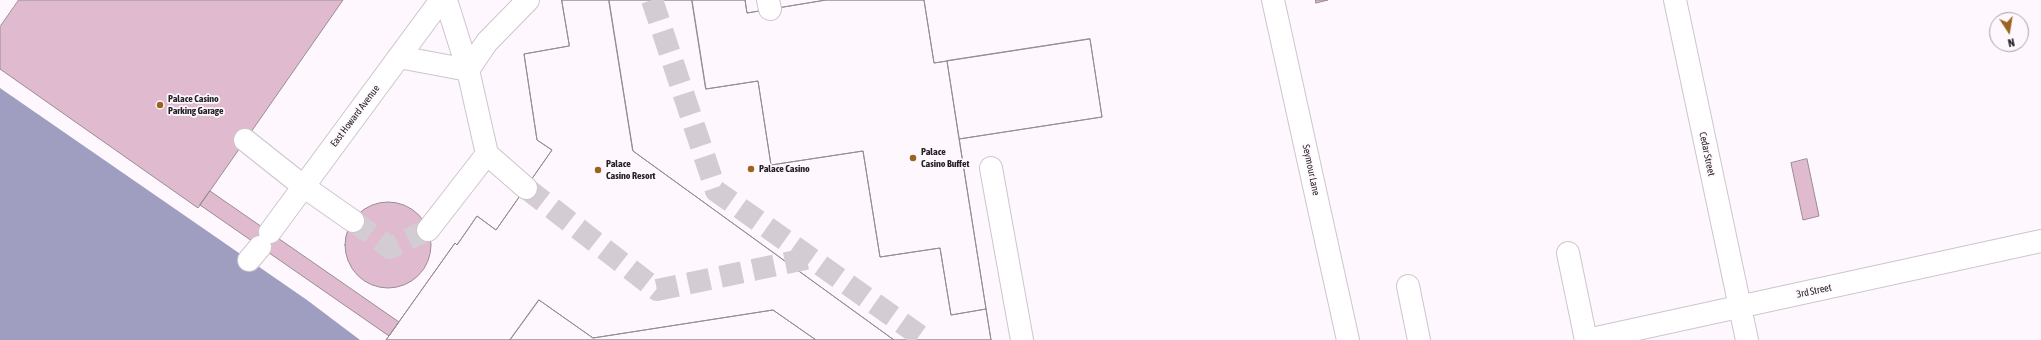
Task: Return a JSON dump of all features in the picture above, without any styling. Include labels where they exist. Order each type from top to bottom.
[{"type":"street","name":"East Howard Avenue","points":[[260,246],[441,0]]},
{"type":"street","points":[[446,0],[468,70],[487,154],[526,188]]},
{"type":"street","points":[[468,70],[487,42],[528,0]]},
{"type":"street","name":"Seymour Lane","points":[[1273,0],[1348,340]]},
{"type":"street","name":"Cedar Street","points":[[1674,0],[1746,340]]},
{"type":"street","points":[[399,57],[468,70]]},
{"type":"street","points":[[245,140],[303,186],[353,221]]},
{"type":"street","points":[[428,230],[487,154]]},
{"type":"street","points":[[991,168],[1022,340]]},
{"type":"street","name":"3rd Street","points":[[1586,340],[2041,241]]},
{"type":"street","points":[[1568,253],[1586,340]]},
{"type":"street","points":[[1408,286],[1419,340]]},
{"type":"water","points":[[0,88],[307,300],[360,340],[0,340]]},
{"type":"building","name":"Palace Casino Parking Garage","points":[[19,0],[343,0],[198,208],[0,69],[0,27]]},
{"type":"building","name":"Palace Casino Resort","points":[[562,0],[609,0],[633,151],[894,340],[816,340],[773,310],[593,338],[539,300],[510,340],[386,340],[455,243],[457,245],[477,216],[496,230],[552,150],[537,140],[524,54],[569,46]]},
{"type":"building","name":"Palace Casino","points":[[562,0],[745,0],[747,13],[826,0],[924,0],[934,63],[1090,39],[1102,117],[959,139],[991,340],[386,340],[455,243],[457,245],[477,216],[496,230],[552,150],[537,140],[524,54],[569,46]]},
{"type":"building","points":[[609,0],[692,0],[706,89],[758,81],[771,165],[863,151],[880,257],[940,248],[951,315],[986,309],[991,340],[894,340],[633,151]]},
{"type":"building","name":"Palace Casino Buffet","points":[[692,0],[745,0],[747,13],[826,0],[924,0],[934,63],[947,61],[986,309],[951,315],[940,248],[880,257],[863,151],[771,165],[758,81],[706,89]]},
{"type":"building","points":[[1316,0],[1328,0],[1316,3]]},
{"type":"building","points":[[1090,39],[1102,117],[959,139],[947,61]]},
{"type":"building","points":[[1807,159],[1819,216],[1803,220],[1791,163]]},
{"type":"building","points":[[210,191],[399,322],[389,336],[200,205]]},
{"type":"building","points":[[388,202],[404,206],[418,215],[427,229],[431,245],[427,261],[418,275],[404,284],[388,288],[372,284],[358,275],[349,261],[345,245],[349,229],[358,215],[372,206]]},
{"type":"building","points":[[539,300],[593,338],[773,310],[816,340],[510,340]]},
{"type":"tunnel","points":[[652,0],[716,191],[926,340]]},
{"type":"tunnel","points":[[526,188],[657,290],[810,258]]},
{"type":"tunnel","points":[[353,221],[390,248],[428,230]]},
{"type":"place","name":"Palace Casino Parking Garage","points":[[160,105]]},
{"type":"place","name":"Palace Casino Buffet","points":[[913,158]]},
{"type":"place","name":"Palace Casino","points":[[751,169]]},
{"type":"place","name":"Palace Casino Resort","points":[[598,170]]}]
